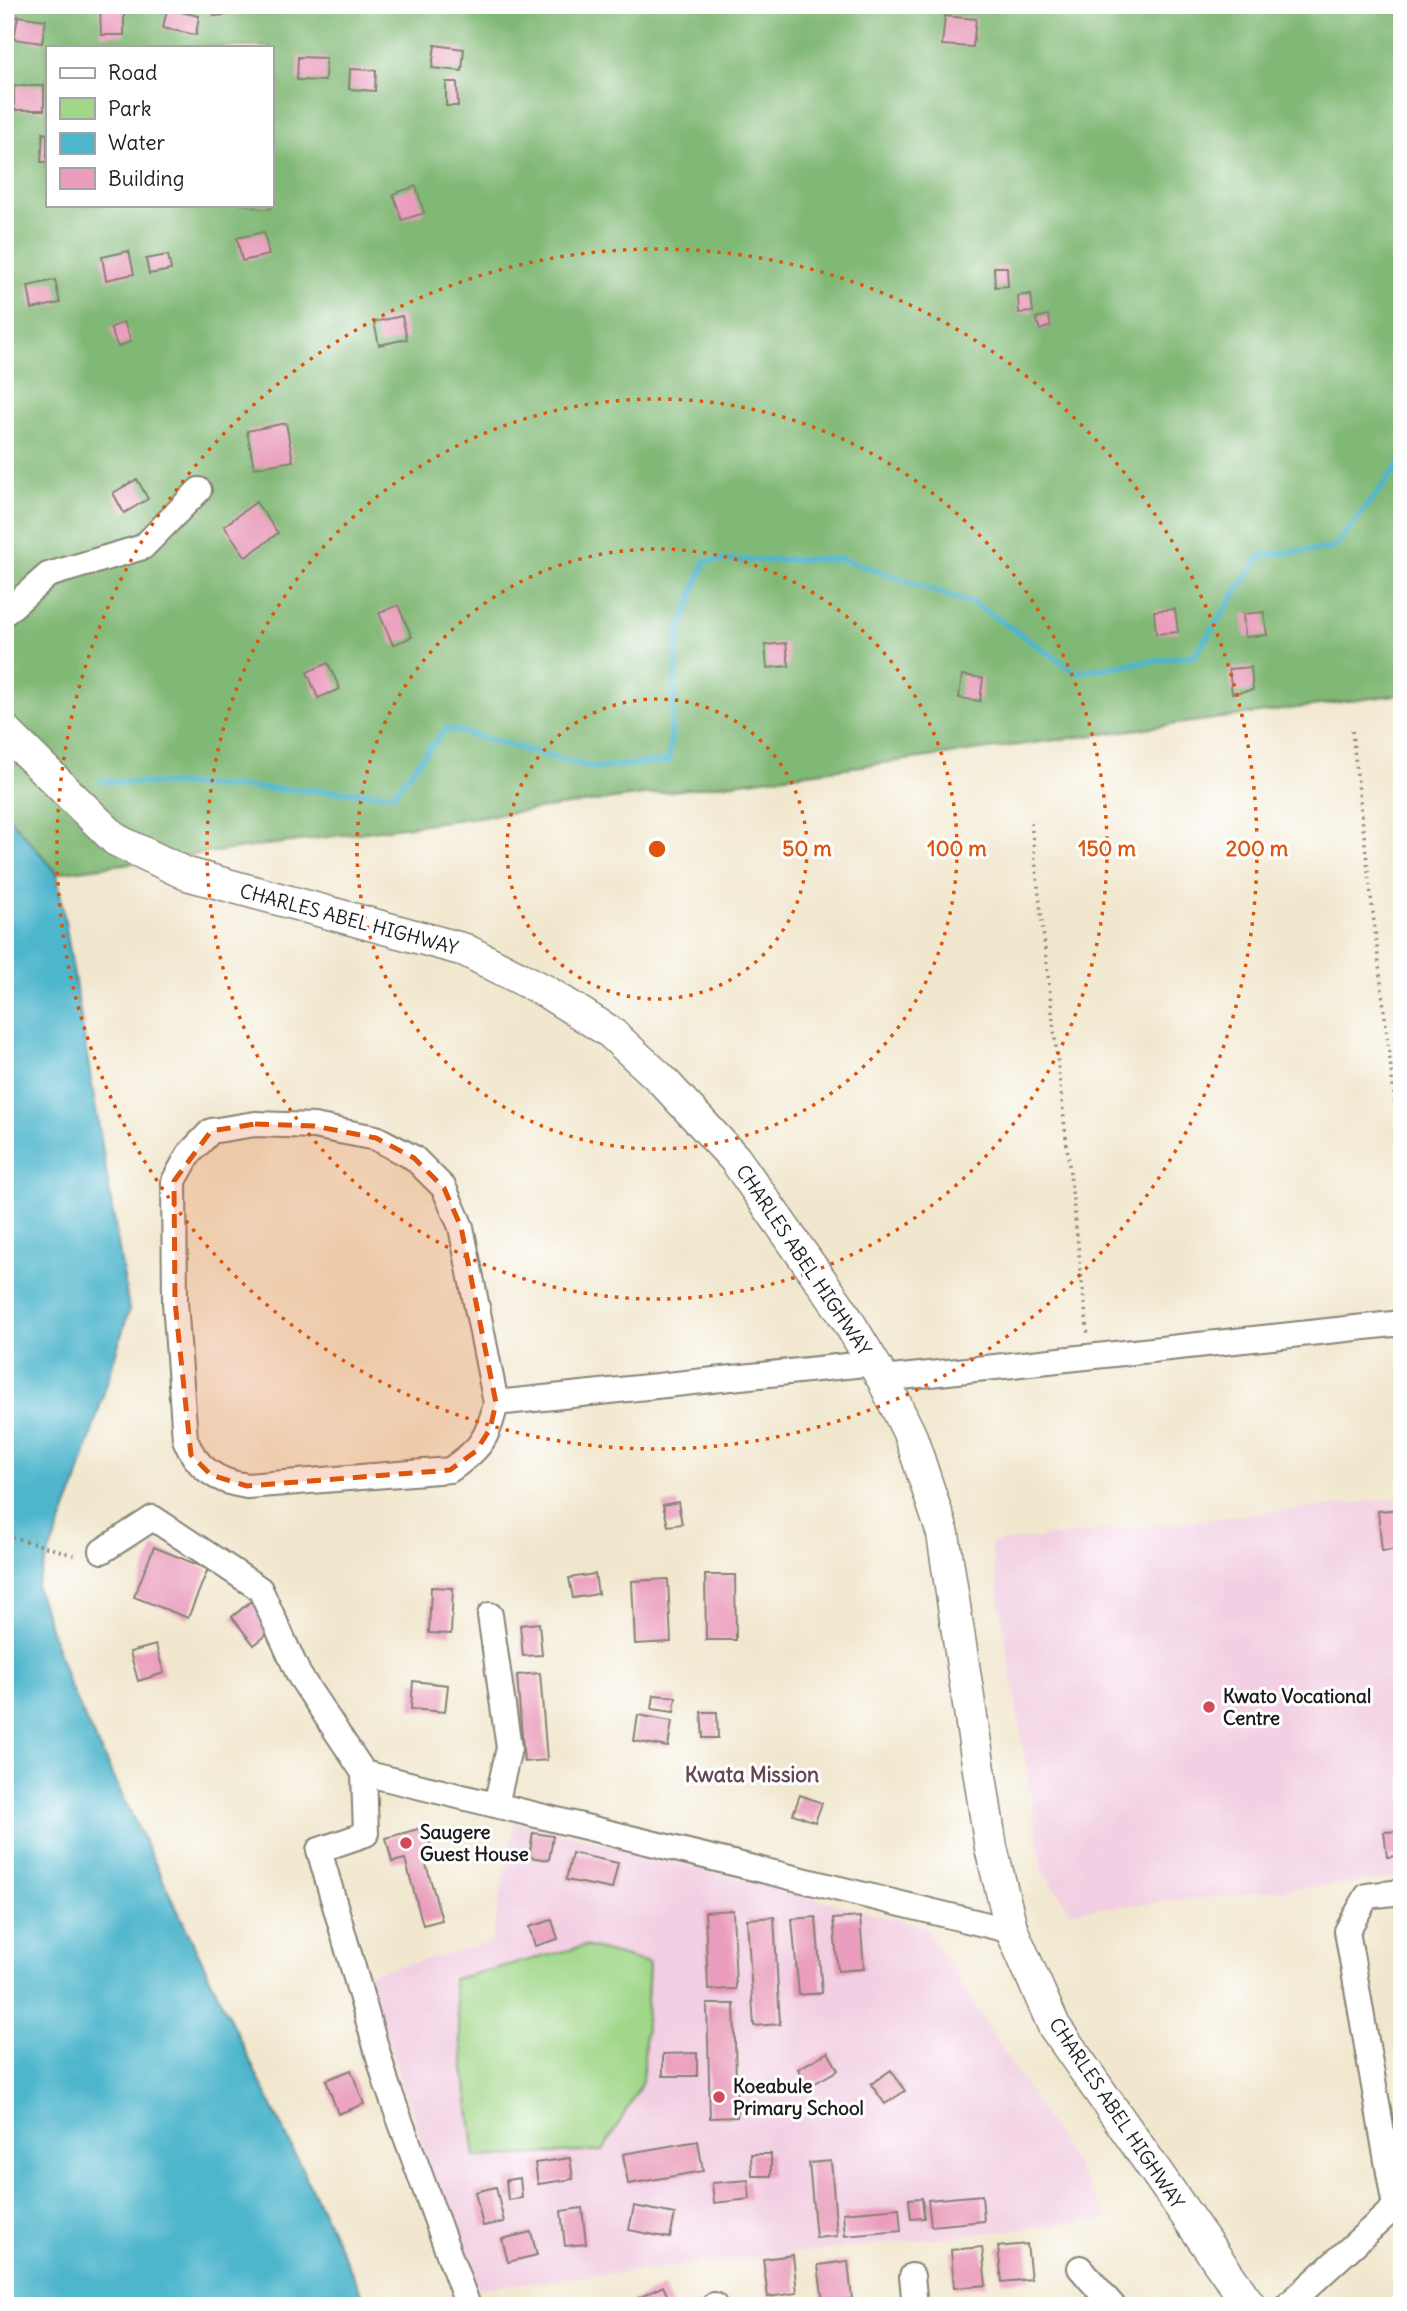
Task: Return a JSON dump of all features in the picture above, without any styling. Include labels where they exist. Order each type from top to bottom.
[{"type":"main road","name":"CHARLES ABEL HIGHWAY","points":[[5,731],[116,840],[187,874],[465,950],[545,991],[610,1032],[661,1079],[735,1159],[840,1308],[879,1371],[911,1437],[943,1534],[991,1848],[1012,1931],[1054,2026],[1250,2306]]},
{"type":"street","points":[[5,613],[48,575],[143,547],[199,490]]},
{"type":"street","points":[[255,1124],[314,1125],[376,1138],[414,1158],[444,1188],[461,1227],[496,1403],[490,1429],[477,1451],[450,1470],[247,1486],[227,1483],[211,1475],[191,1455],[185,1439],[176,1316],[174,1181],[189,1154],[211,1131],[255,1124]]},
{"type":"street","points":[[496,1403],[1090,1355],[1402,1323]]},
{"type":"street","points":[[102,1551],[153,1518],[260,1589],[299,1675],[364,1773],[366,1834],[319,1850],[387,2085],[467,2306]]},
{"type":"street","points":[[490,1615],[509,1748],[496,1805]]},
{"type":"street","points":[[364,1773],[1012,1931]]},
{"type":"street","points":[[1287,2306],[1399,2206],[1347,1931],[1367,1896],[1402,1892]]},
{"type":"street","points":[[1080,2267],[1112,2306]]},
{"type":"street","points":[[912,2276],[915,2306]]},
{"type":"path","points":[[1352,731],[1402,1164]]},
{"type":"path","points":[[1031,823],[1090,1355]]},
{"type":"path","points":[[5,1535],[77,1556]]},
{"type":"highlighted area","points":[[255,1124],[314,1126],[376,1138],[414,1158],[444,1188],[461,1227],[496,1403],[490,1429],[476,1451],[450,1470],[247,1486],[211,1475],[191,1455],[175,1302],[174,1181],[211,1131]]},
{"type":"shaded area","name":"Kwato Vocational Centre","points":[[1402,1498],[1402,1878],[1071,1911],[1043,1871],[990,1543]]},
{"type":"shaded area","name":"Koeabule Primary School","points":[[515,1821],[925,1927],[1109,2219],[470,2289],[366,1974],[491,1943]]},
{"type":"green space","points":[[5,5],[1402,5],[1402,694],[57,873],[5,813]]},
{"type":"green space","points":[[585,1946],[649,1963],[643,2081],[603,2151],[475,2157],[453,1979]]},
{"type":"water","points":[[5,813],[57,873],[129,1310],[75,1488],[36,1586],[70,1687],[368,2306],[5,2306]]},
{"type":"building","points":[[213,5],[228,5],[229,15],[214,16]]},
{"type":"building","points":[[124,6],[124,35],[101,35],[100,7]]},
{"type":"building","points":[[167,9],[199,16],[196,35],[163,28]]},
{"type":"building","points":[[18,16],[46,20],[42,43],[14,39]]},
{"type":"building","points":[[945,16],[976,19],[973,47],[942,45]]},
{"type":"building","points":[[435,45],[464,49],[462,71],[432,68]]},
{"type":"building","points":[[298,57],[326,58],[325,81],[297,80]]},
{"type":"building","points":[[350,69],[376,70],[375,91],[349,89]]},
{"type":"building","points":[[446,82],[457,82],[458,106],[446,106]]},
{"type":"building","points":[[14,86],[44,86],[44,110],[14,110]]},
{"type":"building","points":[[43,133],[46,134],[46,162],[41,162]]},
{"type":"building","points":[[416,186],[424,213],[402,220],[393,194]]},
{"type":"building","points":[[264,232],[269,255],[242,261],[237,238]]},
{"type":"building","points":[[129,251],[134,274],[106,280],[102,257]]},
{"type":"building","points":[[168,255],[171,270],[149,274],[146,259]]},
{"type":"building","points":[[994,267],[1007,267],[1008,286],[995,287]]},
{"type":"building","points":[[55,280],[60,303],[32,309],[28,286]]},
{"type":"building","points":[[1031,294],[1033,312],[1019,313],[1018,296]]},
{"type":"building","points":[[1048,315],[1051,326],[1040,330],[1036,318]]},
{"type":"building","points":[[402,316],[407,339],[379,345],[374,322]]},
{"type":"building","points":[[124,322],[131,341],[118,347],[110,328]]},
{"type":"building","points":[[286,423],[293,461],[254,468],[247,431]]},
{"type":"building","points":[[137,479],[148,499],[124,513],[113,493]]},
{"type":"building","points":[[256,502],[278,533],[246,557],[224,526]]},
{"type":"building","points":[[398,605],[412,637],[393,645],[379,613]]},
{"type":"building","points":[[1175,609],[1178,632],[1156,634],[1154,611]]},
{"type":"building","points":[[1264,612],[1267,635],[1245,637],[1243,614]]},
{"type":"building","points":[[786,643],[789,666],[767,668],[765,645]]},
{"type":"building","points":[[328,663],[340,689],[318,698],[307,672]]},
{"type":"building","points":[[1251,667],[1253,690],[1232,693],[1229,669]]},
{"type":"building","points":[[962,675],[983,678],[980,701],[959,698]]},
{"type":"building","points":[[678,1502],[682,1524],[668,1526],[663,1505]]},
{"type":"building","points":[[1402,1509],[1402,1549],[1382,1551],[1378,1511]]},
{"type":"building","points":[[154,1547],[208,1569],[188,1618],[134,1597]]},
{"type":"building","points":[[595,1574],[598,1594],[573,1598],[569,1578]]},
{"type":"building","points":[[705,1575],[735,1575],[736,1640],[706,1640]]},
{"type":"building","points":[[668,1579],[671,1642],[635,1644],[632,1581]]},
{"type":"building","points":[[431,1587],[453,1588],[451,1634],[429,1633]]},
{"type":"building","points":[[251,1601],[274,1629],[254,1645],[232,1617]]},
{"type":"building","points":[[539,1623],[542,1655],[523,1656],[520,1625]]},
{"type":"building","points":[[156,1645],[164,1673],[138,1681],[130,1652]]},
{"type":"building","points":[[540,1673],[547,1760],[524,1762],[517,1675]]},
{"type":"building","points":[[413,1681],[448,1685],[445,1712],[411,1709]]},
{"type":"building","points":[[654,1695],[676,1697],[674,1712],[652,1709]]},
{"type":"building","points":[[701,1712],[717,1712],[718,1738],[703,1738]]},
{"type":"building","points":[[638,1715],[672,1721],[668,1747],[634,1741]]},
{"type":"building","points":[[800,1795],[822,1803],[815,1822],[793,1814]]},
{"type":"building","points":[[425,1827],[432,1851],[423,1854],[442,1920],[423,1925],[405,1859],[392,1862],[386,1838]]},
{"type":"building","points":[[1402,1831],[1402,1855],[1387,1857],[1384,1832]]},
{"type":"building","points":[[533,1833],[553,1836],[549,1860],[529,1857]]},
{"type":"building","points":[[572,1853],[618,1863],[612,1889],[566,1880]]},
{"type":"building","points":[[733,1910],[736,1989],[708,1990],[705,1912]]},
{"type":"building","points":[[774,1917],[780,2024],[754,2026],[747,1919]]},
{"type":"building","points":[[816,1917],[822,1993],[799,1995],[792,1919]]},
{"type":"building","points":[[860,1917],[864,1969],[838,1971],[833,1919]]},
{"type":"building","points":[[552,1920],[558,1939],[535,1946],[529,1927]]},
{"type":"building","points":[[707,2004],[734,2004],[737,2117],[710,2118]]},
{"type":"building","points":[[828,2052],[838,2070],[808,2087],[798,2069]]},
{"type":"building","points":[[697,2053],[697,2076],[663,2076],[663,2054]]},
{"type":"building","points":[[351,2070],[364,2104],[338,2114],[326,2080]]},
{"type":"building","points":[[891,2070],[905,2091],[885,2104],[871,2084]]},
{"type":"building","points":[[698,2141],[703,2171],[628,2184],[623,2154]]},
{"type":"building","points":[[751,2154],[771,2154],[771,2176],[752,2176]]},
{"type":"building","points":[[570,2158],[573,2179],[538,2184],[535,2163]]},
{"type":"building","points":[[831,2161],[837,2236],[816,2238],[809,2163]]},
{"type":"building","points":[[520,2178],[522,2198],[508,2200],[506,2180]]},
{"type":"building","points":[[748,2180],[750,2199],[714,2203],[712,2183]]},
{"type":"building","points":[[496,2187],[504,2222],[483,2226],[475,2192]]},
{"type":"building","points":[[982,2195],[984,2221],[931,2226],[928,2200]]},
{"type":"building","points":[[922,2198],[924,2218],[911,2219],[909,2199]]},
{"type":"building","points":[[634,2206],[675,2214],[670,2238],[629,2230]]},
{"type":"building","points":[[582,2208],[586,2244],[565,2246],[561,2211]]},
{"type":"building","points":[[899,2208],[901,2231],[845,2236],[843,2213]]},
{"type":"building","points":[[531,2232],[537,2255],[508,2262],[502,2239]]},
{"type":"building","points":[[1027,2244],[1031,2279],[1002,2282],[998,2247]]},
{"type":"building","points":[[982,2247],[986,2285],[954,2288],[951,2250]]},
{"type":"building","points":[[793,2255],[797,2293],[768,2297],[763,2259]]},
{"type":"building","points":[[848,2261],[852,2299],[823,2302],[818,2265]]},
{"type":"building","points":[[663,2286],[672,2306],[622,2306]]},
{"type":"waterway","points":[[101,781],[393,794],[446,728],[594,768],[669,761],[679,633],[705,561],[842,559],[977,605],[1076,672],[1195,655],[1261,555],[1334,548],[1402,461]]},
{"type":"place","name":"Kwato Vocational Centre","points":[[1209,1707]]},
{"type":"place","name":"Saugere Guest House","points":[[406,1843]]},
{"type":"place","name":"Koeabule Primary School","points":[[719,2097]]},
{"type":"district","name":"Kwata Mission","points":[[752,1774]]}]
